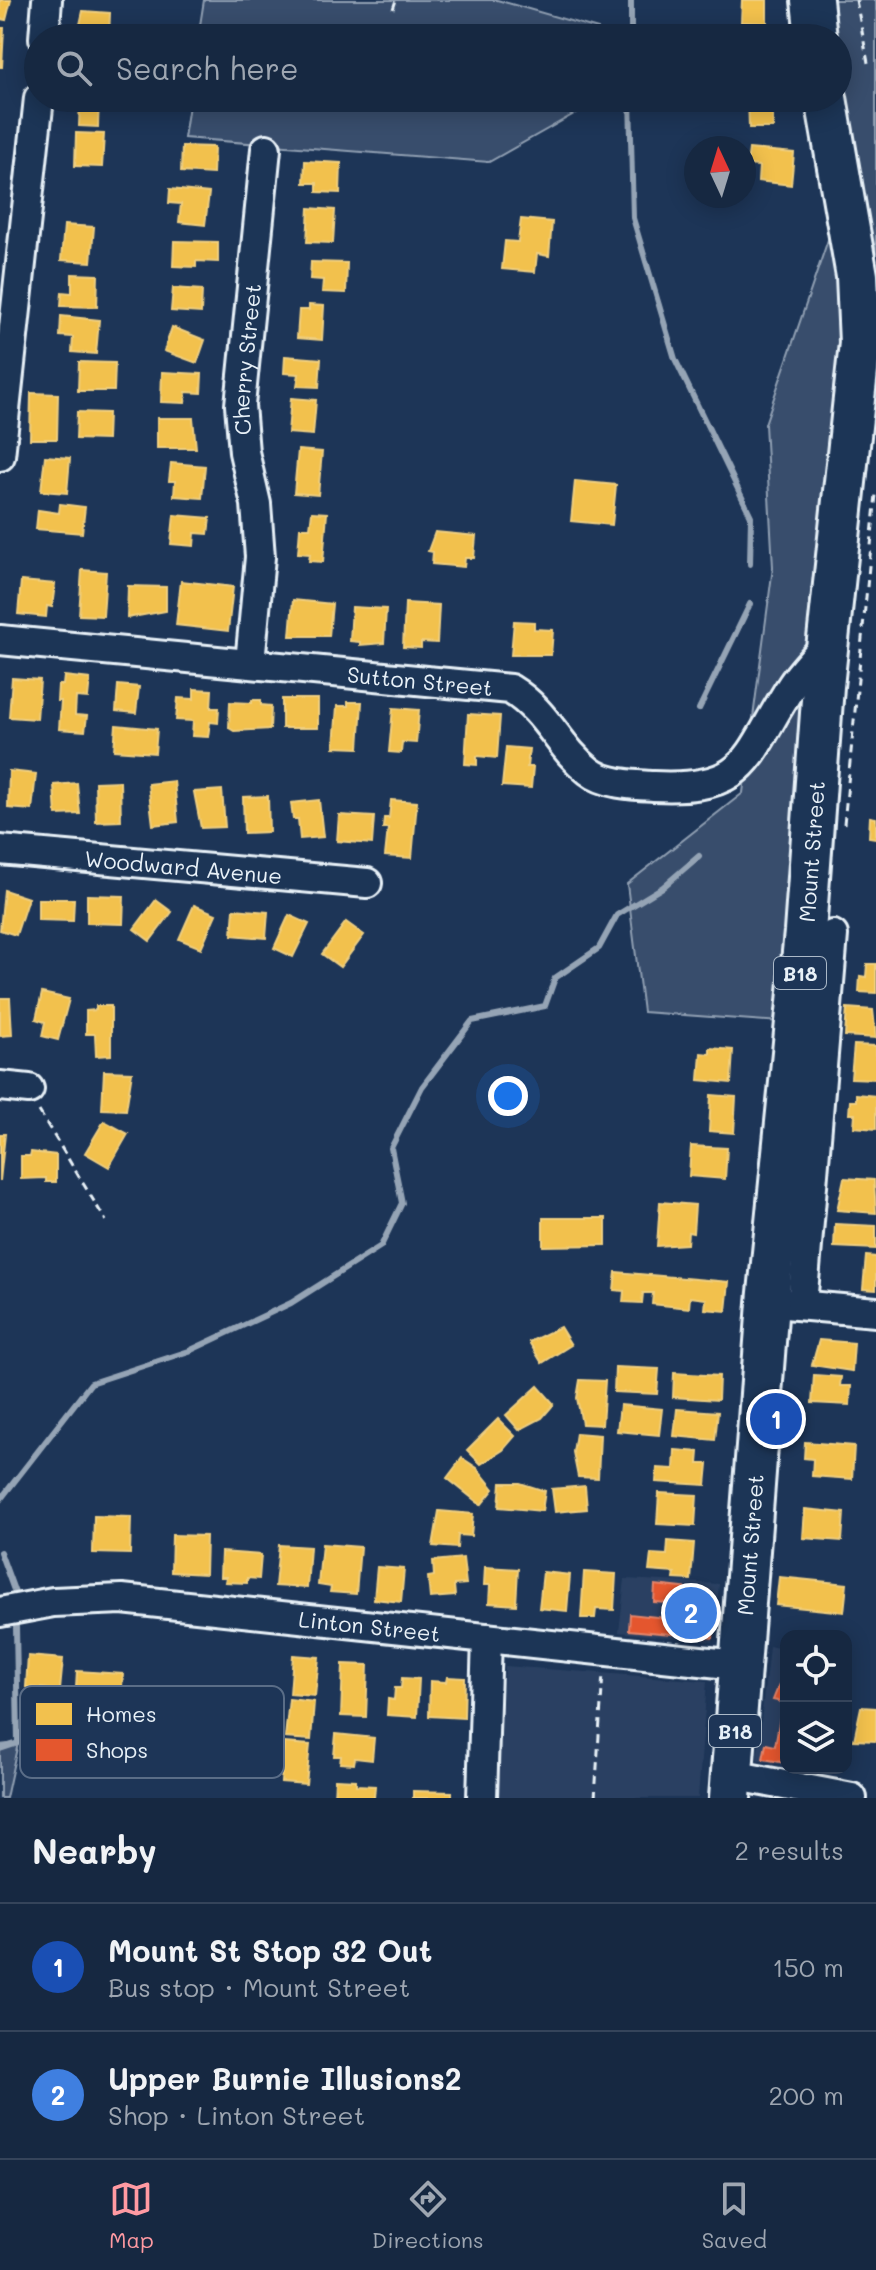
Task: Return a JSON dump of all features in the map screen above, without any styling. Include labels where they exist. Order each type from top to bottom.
[{"type":"highway","points":[[812,0],[815,24]]},
{"type":"highway","name":"Mount Street","points":[[731,1787],[738,1665],[785,1304],[805,932],[827,642],[855,412],[867,281],[829,112]]},
{"type":"street","points":[[45,24],[47,0]]},
{"type":"street","points":[[0,456],[12,237],[36,112]]},
{"type":"street","name":"Cherry Street","points":[[250,663],[260,557],[240,405],[266,149]]},
{"type":"street","name":"Sutton Street","points":[[0,640],[510,689],[533,703],[574,758],[592,774],[629,785],[704,786],[733,772],[753,755],[793,684],[827,642]]},
{"type":"street","name":"Woodward Avenue","points":[[0,850],[367,883]]},
{"type":"street","points":[[833,935],[785,1304],[876,1312]]},
{"type":"street","points":[[0,1086],[29,1089]]},
{"type":"street","name":"Linton Street","points":[[0,1612],[53,1602],[122,1599],[738,1665]]},
{"type":"street","points":[[482,1798],[487,1638]]},
{"type":"street","points":[[731,1787],[852,1798]]},
{"type":"path","points":[[393,9],[396,0]]},
{"type":"path","points":[[856,0],[869,68]]},
{"type":"path","points":[[844,826],[876,494]]},
{"type":"path","points":[[29,1089],[44,1122],[106,1221]]},
{"type":"path","points":[[595,1798],[605,1650]]},
{"type":"shaded area","points":[[204,0],[497,0],[581,24],[200,24]]},
{"type":"shaded area","points":[[828,0],[876,0],[876,254],[869,240],[845,112],[852,112],[852,24],[831,24]]},
{"type":"shaded area","points":[[188,112],[578,112],[489,162],[184,138]]},
{"type":"shaded area","points":[[845,190],[857,276],[795,1023],[643,1012],[627,884],[743,793],[773,567],[765,424]]},
{"type":"shaded area","points":[[625,1579],[719,1584],[713,1642],[619,1632]]},
{"type":"shaded area","points":[[769,1646],[780,1649],[780,1764],[757,1760]]},
{"type":"shaded area","points":[[505,1666],[707,1681],[698,1798],[495,1798]]},
{"type":"shaded area","points":[[18,1743],[6,1798],[0,1798],[0,1745]]},
{"type":"building: Homes","points":[[0,0],[11,0],[6,20],[0,19]]},
{"type":"building: Homes","points":[[742,0],[767,0],[767,23],[741,22]]},
{"type":"building: Homes","points":[[83,11],[110,13],[110,24],[80,24]]},
{"type":"building: Homes","points":[[0,28],[4,28],[2,67],[0,67]]},
{"type":"building: Homes","points":[[80,112],[99,112],[98,127],[79,126]]},
{"type":"building: Homes","points":[[748,112],[772,112],[773,128],[749,128]]},
{"type":"building: Homes","points":[[76,133],[104,134],[102,167],[75,166]]},
{"type":"building: Homes","points":[[182,146],[214,147],[213,174],[181,172]]},
{"type":"building: Homes","points":[[756,150],[794,153],[791,185],[758,181],[759,166],[756,166]]},
{"type":"building: Homes","points":[[305,161],[341,163],[340,193],[317,192],[317,183],[304,183]]},
{"type":"building: Homes","points":[[170,189],[209,193],[205,225],[179,222],[181,204],[169,203]]},
{"type":"building: Homes","points":[[309,208],[335,210],[333,243],[307,242]]},
{"type":"building: Homes","points":[[521,219],[552,222],[549,256],[537,254],[535,272],[502,269],[505,241],[518,242]]},
{"type":"building: Homes","points":[[64,225],[94,227],[91,262],[61,260]]},
{"type":"building: Homes","points":[[174,241],[218,242],[218,262],[196,261],[196,267],[173,266]]},
{"type":"building: Homes","points":[[311,262],[347,263],[346,293],[322,292],[323,280],[310,279]]},
{"type":"building: Homes","points":[[72,274],[98,275],[97,307],[61,306],[62,292],[72,293]]},
{"type":"building: Homes","points":[[173,288],[202,290],[201,313],[171,311]]},
{"type":"building: Homes","points":[[309,305],[324,306],[322,340],[297,338],[299,310],[309,310]]},
{"type":"building: Homes","points":[[61,316],[99,320],[96,354],[72,352],[73,337],[60,336]]},
{"type":"building: Homes","points":[[172,327],[205,340],[197,363],[164,351]]},
{"type":"building: Homes","points":[[285,356],[321,359],[319,387],[297,386],[299,374],[284,373]]},
{"type":"building: Homes","points":[[79,362],[115,363],[114,391],[78,391]]},
{"type":"building: Homes","points":[[162,372],[202,374],[201,393],[186,392],[185,403],[161,402]]},
{"type":"building: Homes","points":[[31,393],[58,394],[57,439],[30,439]]},
{"type":"building: Homes","points":[[291,398],[316,400],[313,435],[288,433]]},
{"type":"building: Homes","points":[[77,412],[108,413],[107,440],[76,439]]},
{"type":"building: Homes","points":[[157,418],[193,418],[196,448],[157,448]]},
{"type":"building: Homes","points":[[298,450],[322,452],[318,495],[294,493]]},
{"type":"building: Homes","points":[[45,456],[70,458],[67,493],[41,491]]},
{"type":"building: Homes","points":[[171,463],[205,466],[202,498],[174,496],[175,481],[169,481]]},
{"type":"building: Homes","points":[[575,481],[616,485],[612,525],[571,521]]},
{"type":"building: Homes","points":[[60,504],[85,507],[82,533],[36,529],[38,510],[59,513]]},
{"type":"building: Homes","points":[[312,512],[327,513],[323,562],[309,561],[310,554],[298,553],[300,528],[310,528]]},
{"type":"building: Homes","points":[[174,515],[210,518],[208,534],[195,533],[194,546],[171,544]]},
{"type":"building: Homes","points":[[435,532],[476,536],[474,558],[465,558],[464,567],[432,564],[433,552],[428,551]]},
{"type":"building: Homes","points":[[82,570],[106,572],[103,616],[79,615]]},
{"type":"building: Homes","points":[[21,581],[55,584],[52,607],[47,606],[46,617],[18,614]]},
{"type":"building: Homes","points":[[181,581],[233,587],[228,631],[176,625]]},
{"type":"building: Homes","points":[[128,586],[166,587],[166,611],[127,618]]},
{"type":"building: Homes","points":[[293,600],[332,604],[329,636],[290,636]]},
{"type":"building: Homes","points":[[405,603],[439,605],[437,643],[421,642],[421,648],[403,647]]},
{"type":"building: Homes","points":[[352,607],[386,609],[384,643],[360,645],[360,642],[350,641]]},
{"type":"building: Homes","points":[[514,621],[534,622],[534,629],[553,630],[551,655],[511,655]]},
{"type":"building: Homes","points":[[64,676],[90,679],[88,698],[76,697],[75,715],[87,716],[85,731],[59,729],[61,701],[57,701],[58,685],[63,685]]},
{"type":"building: Homes","points":[[12,678],[40,680],[37,719],[9,717]]},
{"type":"building: Homes","points":[[118,685],[139,687],[136,713],[116,711]]},
{"type":"building: Homes","points":[[194,689],[212,690],[211,708],[219,708],[218,723],[210,722],[208,737],[192,736],[193,721],[176,720],[178,698],[194,699]]},
{"type":"building: Homes","points":[[282,699],[318,699],[318,728],[282,728]]},
{"type":"building: Homes","points":[[252,700],[261,700],[261,705],[271,706],[270,729],[234,731],[229,728],[230,702],[252,703]]},
{"type":"building: Homes","points":[[348,702],[362,702],[359,748],[334,747],[337,706],[348,706]]},
{"type":"building: Homes","points":[[393,708],[419,710],[416,743],[402,742],[401,753],[389,752]]},
{"type":"building: Homes","points":[[468,714],[500,716],[497,758],[477,756],[477,765],[465,764]]},
{"type":"building: Homes","points":[[116,725],[157,729],[155,753],[114,750]]},
{"type":"building: Homes","points":[[506,747],[529,749],[527,767],[533,767],[531,788],[502,786]]},
{"type":"building: Homes","points":[[9,771],[36,774],[32,810],[8,808]]},
{"type":"building: Homes","points":[[120,781],[121,821],[96,822],[95,782]]},
{"type":"building: Homes","points":[[174,781],[178,822],[153,825],[148,784]]},
{"type":"building: Homes","points":[[77,783],[80,814],[56,815],[54,785]]},
{"type":"building: Homes","points":[[222,790],[225,827],[201,828],[194,792]]},
{"type":"building: Homes","points":[[268,796],[269,832],[244,833],[243,797]]},
{"type":"building: Homes","points":[[319,800],[323,837],[300,839],[298,819],[293,819],[291,803]]},
{"type":"building: Homes","points":[[391,800],[417,802],[412,858],[385,856],[388,828],[383,828],[384,818],[389,818]]},
{"type":"building: Homes","points":[[339,815],[374,817],[372,844],[337,841]]},
{"type":"building: Homes","points":[[870,817],[876,818],[876,838],[869,837]]},
{"type":"building: Homes","points":[[4,890],[28,898],[16,935],[0,930]]},
{"type":"building: Homes","points":[[87,895],[124,896],[123,924],[87,923]]},
{"type":"building: Homes","points":[[38,899],[74,899],[73,921],[38,920]]},
{"type":"building: Homes","points":[[156,900],[172,912],[150,941],[134,929]]},
{"type":"building: Homes","points":[[194,905],[216,914],[201,948],[179,939]]},
{"type":"building: Homes","points":[[234,909],[268,912],[266,938],[232,935]]},
{"type":"building: Homes","points":[[289,915],[309,924],[293,957],[274,948]]},
{"type":"building: Homes","points":[[346,922],[364,935],[340,967],[322,954]]},
{"type":"building: Homes","points":[[867,964],[876,964],[876,993],[859,992],[860,976],[866,977]]},
{"type":"building: Homes","points":[[42,993],[69,999],[58,1040],[42,1036],[45,1022],[36,1019]]},
{"type":"building: Homes","points":[[0,998],[10,998],[12,1035],[0,1036]]},
{"type":"building: Homes","points":[[96,1006],[111,1006],[111,1055],[96,1056],[95,1034],[86,1034],[86,1011],[96,1010]]},
{"type":"building: Homes","points":[[847,1008],[873,1010],[876,1038],[845,1036]]},
{"type":"building: Homes","points":[[854,1045],[876,1046],[876,1079],[851,1078]]},
{"type":"building: Homes","points":[[710,1048],[733,1050],[731,1083],[699,1080],[701,1053],[710,1054]]},
{"type":"building: Homes","points":[[104,1071],[132,1072],[126,1110],[102,1109]]},
{"type":"building: Homes","points":[[856,1094],[876,1096],[876,1129],[854,1127],[855,1114],[849,1114],[850,1101],[856,1101]]},
{"type":"building: Homes","points":[[711,1095],[736,1097],[734,1133],[709,1131]]},
{"type":"building: Homes","points":[[104,1121],[128,1134],[109,1167],[85,1153]]},
{"type":"building: Homes","points":[[0,1134],[5,1134],[0,1181]]},
{"type":"building: Homes","points":[[691,1146],[727,1148],[725,1179],[689,1176]]},
{"type":"building: Homes","points":[[31,1152],[56,1155],[56,1182],[46,1182],[46,1178],[21,1179],[21,1156],[30,1156]]},
{"type":"building: Homes","points":[[844,1178],[874,1180],[876,1213],[837,1210]]},
{"type":"building: Homes","points":[[660,1202],[695,1205],[693,1233],[688,1232],[687,1244],[657,1246]]},
{"type":"building: Homes","points":[[543,1218],[606,1218],[606,1245],[543,1246]]},
{"type":"building: Homes","points":[[835,1224],[876,1226],[876,1249],[834,1247]]},
{"type":"building: Homes","points":[[866,1256],[876,1257],[876,1290],[863,1289]]},
{"type":"building: Homes","points":[[616,1272],[729,1282],[726,1311],[705,1309],[706,1299],[690,1297],[689,1308],[652,1304],[653,1293],[643,1293],[642,1303],[623,1302],[624,1291],[614,1290]]},
{"type":"building: Homes","points":[[560,1327],[571,1345],[542,1363],[529,1342]]},
{"type":"building: Homes","points":[[819,1340],[854,1343],[852,1371],[812,1365]]},
{"type":"building: Homes","points":[[615,1367],[659,1369],[657,1394],[614,1392]]},
{"type":"building: Homes","points":[[674,1373],[719,1376],[718,1400],[673,1397]]},
{"type":"building: Homes","points":[[814,1375],[841,1377],[840,1386],[851,1386],[850,1405],[812,1403]]},
{"type":"building: Homes","points":[[580,1380],[605,1381],[602,1425],[582,1424],[577,1398]]},
{"type":"building: Homes","points":[[538,1386],[554,1404],[542,1418],[519,1430],[506,1415]]},
{"type":"building: Homes","points":[[620,1405],[662,1409],[659,1435],[617,1431]]},
{"type":"building: Homes","points":[[677,1409],[718,1412],[715,1440],[674,1436]]},
{"type":"building: Homes","points":[[498,1419],[515,1436],[503,1450],[481,1464],[467,1450]]},
{"type":"building: Homes","points":[[576,1433],[600,1435],[598,1478],[578,1477],[573,1452]]},
{"type":"building: Homes","points":[[805,1442],[854,1446],[852,1479],[812,1476],[813,1459],[804,1458]]},
{"type":"building: Homes","points":[[675,1450],[699,1452],[698,1464],[708,1464],[706,1485],[656,1482],[657,1468],[674,1469]]},
{"type":"building: Homes","points":[[462,1458],[477,1468],[494,1489],[481,1505],[447,1478]]},
{"type":"building: Homes","points":[[501,1483],[520,1483],[545,1491],[542,1511],[499,1507]]},
{"type":"building: Homes","points":[[585,1486],[587,1509],[555,1512],[552,1489]]},
{"type":"building: Homes","points":[[659,1493],[697,1495],[695,1526],[657,1524]]},
{"type":"building: Homes","points":[[805,1509],[844,1513],[842,1541],[803,1538]]},
{"type":"building: Homes","points":[[439,1511],[473,1514],[471,1536],[458,1535],[457,1548],[433,1546]]},
{"type":"building: Homes","points":[[94,1516],[131,1517],[130,1554],[93,1553]]},
{"type":"building: Homes","points":[[172,1535],[206,1536],[205,1574],[171,1572]]},
{"type":"building: Homes","points":[[668,1541],[694,1543],[691,1580],[674,1579],[675,1573],[649,1571],[651,1554],[667,1555]]},
{"type":"building: Homes","points":[[322,1544],[360,1547],[356,1594],[330,1592],[331,1587],[318,1585]]},
{"type":"building: Homes","points":[[279,1545],[310,1547],[307,1588],[275,1586]]},
{"type":"building: Homes","points":[[221,1552],[261,1555],[259,1579],[247,1578],[247,1583],[225,1582],[226,1577],[220,1577]]},
{"type":"building: Homes","points":[[463,1558],[466,1584],[454,1585],[455,1596],[430,1598],[428,1577],[434,1576],[433,1561]]},
{"type":"building: Homes","points":[[377,1567],[404,1569],[401,1602],[374,1599]]},
{"type":"building: Homes","points":[[485,1567],[518,1569],[516,1605],[489,1603],[490,1585],[484,1585]]},
{"type":"building: Homes","points":[[543,1572],[570,1575],[567,1611],[539,1608]]},
{"type":"building: Homes","points":[[584,1572],[616,1574],[614,1610],[596,1609],[595,1618],[581,1618]]},
{"type":"building: Homes","points":[[779,1577],[847,1584],[844,1612],[776,1605]]},
{"type":"building: Homes","points":[[293,1655],[319,1657],[315,1696],[290,1694]]},
{"type":"building: Homes","points":[[28,1656],[63,1659],[60,1686],[26,1686]]},
{"type":"building: Homes","points":[[343,1664],[368,1665],[366,1717],[341,1716]]},
{"type":"building: Homes","points":[[77,1671],[123,1674],[122,1686],[76,1686]]},
{"type":"building: Homes","points":[[447,1677],[465,1678],[464,1718],[429,1716],[430,1681],[446,1682]]},
{"type":"building: Homes","points":[[402,1678],[419,1679],[417,1717],[387,1715],[388,1699],[394,1700],[395,1688],[401,1688]]},
{"type":"building: Homes","points":[[289,1699],[314,1702],[311,1740],[285,1738]]},
{"type":"building: Homes","points":[[861,1707],[876,1708],[876,1741],[854,1740]]},
{"type":"building: Homes","points":[[336,1734],[374,1738],[372,1760],[355,1758],[354,1764],[340,1763],[341,1756],[334,1756]]},
{"type":"building: Homes","points":[[284,1743],[310,1745],[306,1784],[281,1782],[284,1778]]},
{"type":"building: Homes","points":[[335,1779],[356,1780],[356,1785],[375,1786],[374,1798],[334,1798]]},
{"type":"building: Homes","points":[[413,1791],[452,1792],[452,1798],[413,1798]]},
{"type":"building: Shops","points":[[655,1585],[709,1591],[707,1610],[716,1611],[713,1638],[629,1630],[630,1614],[666,1618],[668,1603],[654,1602]]},
{"type":"building: Shops","points":[[780,1682],[780,1702],[773,1700]]},
{"type":"building: Shops","points":[[780,1718],[780,1762],[763,1759],[766,1744],[775,1746]]},
{"type":"waterway","points":[[631,0],[631,24]]},
{"type":"waterway","points":[[630,112],[633,218],[675,359],[751,516],[750,564]]},
{"type":"waterway","points":[[699,709],[750,604]]},
{"type":"waterway","points":[[0,1500],[91,1383],[189,1351],[291,1303],[381,1246],[402,1203],[391,1148],[422,1087],[472,1021],[545,1006],[555,978],[599,948],[617,915],[663,887],[699,856]]},
{"type":"waterway","points":[[0,1552],[15,1593]]},
{"type":"waterway","points":[[0,1749],[18,1743],[16,1626]]},
{"type":"place","name":"Mount St Stop 32 Out","points":[[776,1419]]},
{"type":"place","name":"Upper Burnie Illusions2","points":[[691,1613]]}]
